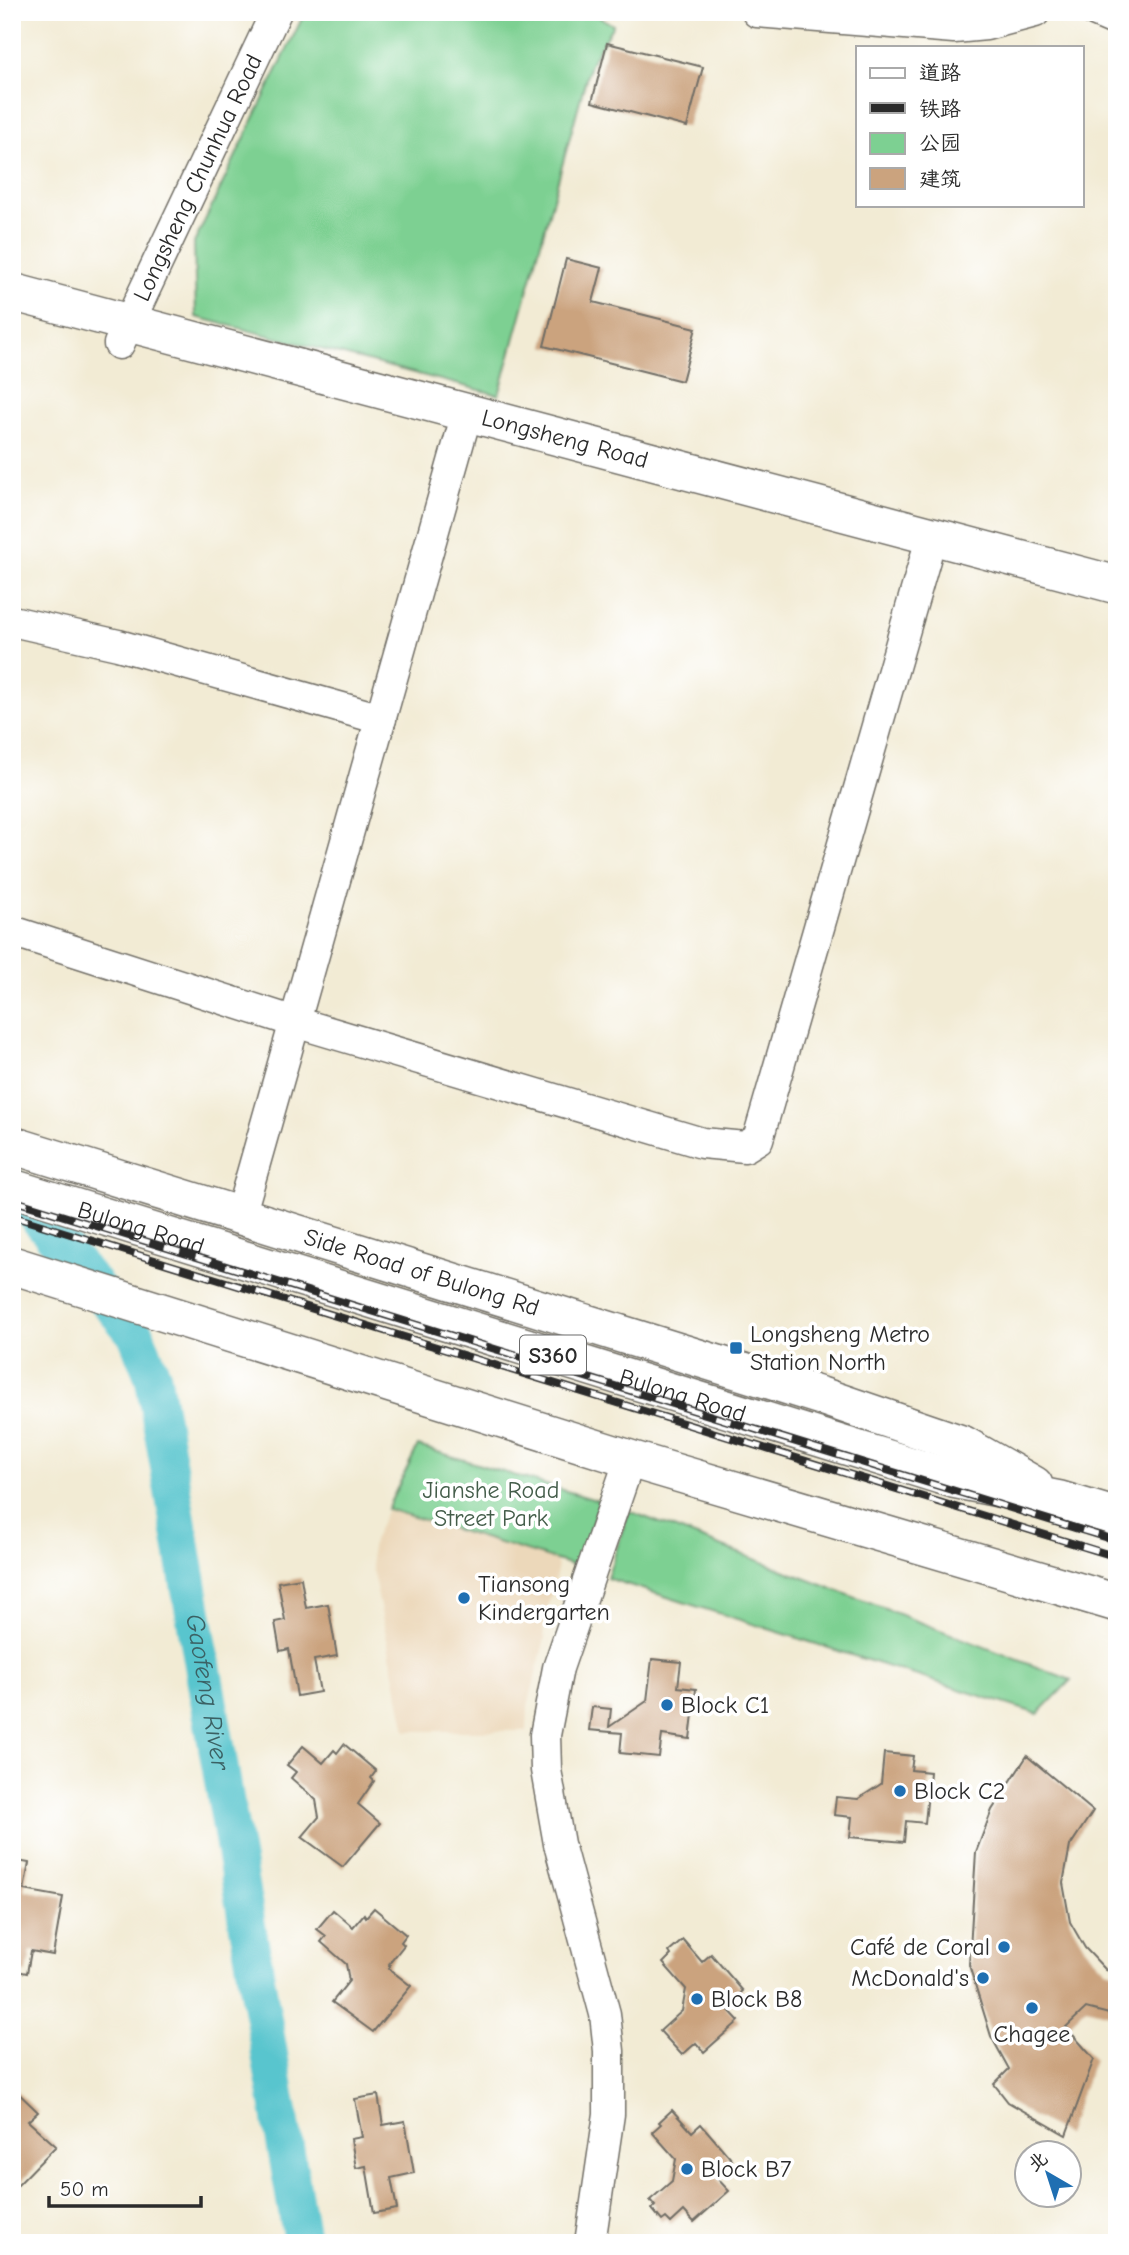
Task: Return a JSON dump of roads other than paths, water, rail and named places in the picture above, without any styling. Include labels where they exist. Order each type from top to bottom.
[{"type":"main road","name":"Longsheng Road","points":[[12,292],[124,334]]},
{"type":"main road","name":"Longsheng Road","points":[[12,316],[124,334],[464,424],[1117,584]]},
{"type":"main road","name":"Longsheng Road","points":[[464,424],[926,556],[1117,607]]},
{"type":"main road","name":"Side Road of Bulong Rd","points":[[12,1145],[821,1396],[964,1445],[1059,1500]]},
{"type":"main road","name":"Bulong Road","points":[[12,1188],[953,1479],[1059,1500],[1117,1517]]},
{"type":"main road","points":[[17,1267],[630,1459],[1117,1603]]},
{"type":"street","name":"Longsheng Chunhua Road","points":[[124,334],[275,12]]},
{"type":"street","points":[[757,12],[954,28],[986,25],[1004,16],[1035,12]]},
{"type":"street","points":[[1096,12],[1117,21]]},
{"type":"street","points":[[240,1216],[464,424]]},
{"type":"street","points":[[12,931],[295,1021],[702,1143],[745,1147],[758,1139],[926,556]]},
{"type":"street","points":[[12,621],[118,645],[381,719]]},
{"type":"street","points":[[590,2243],[610,2114],[609,2051],[605,2014],[559,1844],[546,1770],[545,1735],[558,1668],[630,1459]]},
{"type":"waterway","name":"Gaofeng River","points":[[12,1187],[136,1335],[153,1377],[302,2243]]},
{"type":"railway","points":[[12,1200],[1117,1541]]},
{"type":"railway","points":[[12,1216],[1117,1557]]},
{"type":"place","name":"Longsheng Metro Station North","points":[[736,1348]]},
{"type":"place","name":"Tiansong Kindergarten","points":[[464,1598]]},
{"type":"place","name":"Block C1","points":[[667,1705]]},
{"type":"place","name":"Block C2","points":[[900,1791]]},
{"type":"place","name":"Café de Coral","points":[[1004,1947]]},
{"type":"place","name":"McDonald's","points":[[983,1978]]},
{"type":"place","name":"Block B8","points":[[697,1999]]},
{"type":"place","name":"Chagee","points":[[1032,2008]]},
{"type":"place","name":"Block B7","points":[[687,2169]]},
{"type":"park label","name":"Jianshe Road Street Park","points":[[491,1504]]}]
